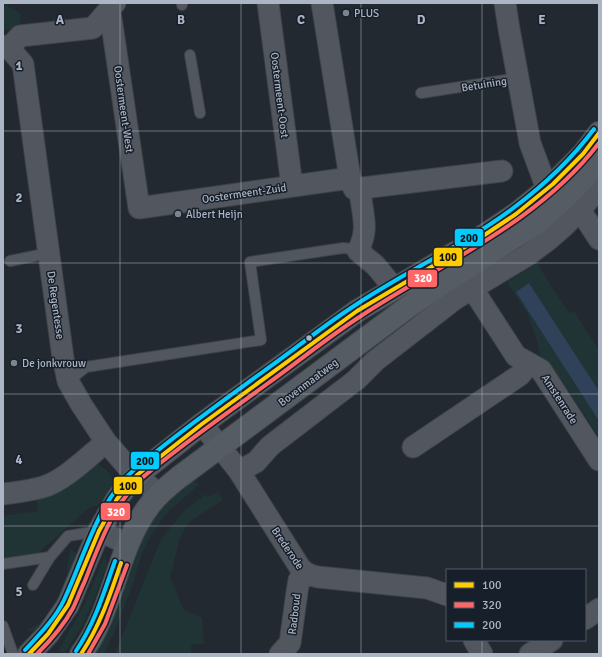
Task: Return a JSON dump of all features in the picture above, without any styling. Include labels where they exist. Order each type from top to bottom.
[{"type":"street","name":"Oostermeent-Oost","points":[[268,3],[292,186]]},
{"type":"street","points":[[322,3],[355,189],[365,231],[363,242],[358,252],[375,265],[395,289]]},
{"type":"street","name":"Betuining","points":[[505,3],[518,78]]},
{"type":"street","points":[[6,47],[20,36],[92,28],[113,7]]},
{"type":"street","name":"Oostermeent-West","points":[[113,7],[139,208]]},
{"type":"street","name":"De Regentesse","points":[[6,47],[23,64],[63,358],[68,381],[106,442],[137,475],[159,495]]},
{"type":"street","points":[[518,78],[530,143],[547,189]]},
{"type":"street","points":[[35,652],[68,605],[99,531],[117,499],[137,475],[202,424],[357,311],[497,227],[516,214],[547,189],[583,154],[599,133]]},
{"type":"street","name":"Bovenmaatweg","points":[[81,654],[92,637],[99,622],[135,528],[149,506],[159,495],[178,478],[221,448],[357,345],[443,283],[513,240],[536,223],[569,194],[599,162]]},
{"type":"street","name":"Oostermeent-Zuid","points":[[139,208],[292,186],[355,189],[502,171]]},
{"type":"street","points":[[239,471],[256,462],[270,446],[356,380],[375,361],[455,299],[528,255],[563,227],[599,188]]},
{"type":"street","points":[[580,210],[599,239]]},
{"type":"street","name":"Amstenrade","points":[[472,288],[516,356],[541,370],[599,460]]},
{"type":"street","points":[[413,447],[520,375],[529,364]]},
{"type":"street","name":"Brederode","points":[[202,424],[239,471],[299,566],[305,572],[318,577],[427,588],[446,595]]},
{"type":"street","points":[[3,494],[35,489],[48,485],[63,477],[106,442]]},
{"type":"street","points":[[99,531],[128,544]]},
{"type":"street","name":"Radboud","points":[[280,654],[290,643],[299,580],[305,572]]},
{"type":"street","points":[[586,617],[599,609]]},
{"type":"street","points":[[475,641],[482,654]]},
{"type":"street","points":[[530,654],[550,641]]},
{"type":"lane","points":[[190,55],[200,114]]},
{"type":"lane","name":"Betuining","points":[[421,93],[518,78]]},
{"type":"lane","points":[[68,381],[86,367],[261,340],[250,262],[343,248],[353,249],[358,252]]},
{"type":"lane","points":[[10,261],[49,253]]},
{"type":"lane","points":[[33,585],[50,557],[68,536],[99,531]]},
{"type":"lane","points":[[3,564],[50,557]]},
{"type":"lane","points":[[3,626],[13,654]]},
{"type":"shaded area","points":[[3,3],[21,14],[19,28],[3,30]]},
{"type":"shaded area","points":[[536,262],[569,313],[574,311],[599,350],[599,391],[529,283],[527,309],[599,421],[599,437],[560,378],[554,382],[541,359],[537,341],[528,315],[507,282]]},
{"type":"shaded area","points":[[99,464],[111,475],[115,490],[106,503],[89,508],[37,554],[3,560],[3,516],[38,511],[36,497],[90,465]]},
{"type":"shaded area","points":[[192,477],[199,485],[167,513],[151,535],[142,554],[130,592],[114,633],[104,654],[92,654],[125,570],[159,506]]},
{"type":"shaded area","points":[[218,492],[223,500],[189,522],[180,538],[170,577],[184,610],[202,618],[204,644],[191,645],[191,654],[115,654],[161,539],[185,510],[206,494],[208,497]]},
{"type":"shaded area","points":[[71,549],[76,553],[75,572],[55,617],[33,632],[26,630],[37,625],[47,616],[57,599],[67,576],[68,561]]},
{"type":"shaded area","points":[[105,554],[107,565],[94,600],[83,624],[64,654],[59,650],[86,601]]},
{"type":"water","points":[[529,283],[599,391],[599,421],[516,292]]},
{"type":"transit line","name":"200","points":[[25,650],[56,614],[64,600],[93,530],[102,513],[122,482],[135,469],[198,419],[342,314],[473,235],[512,209],[556,172],[594,129]]},
{"type":"transit line","name":"100","points":[[29,654],[48,634],[68,605],[99,531],[117,499],[137,475],[202,424],[357,311],[480,238],[516,214],[553,184],[583,154],[599,133]]},
{"type":"transit line","name":"320","points":[[37,654],[66,620],[84,583],[107,527],[123,500],[142,478],[188,442],[349,324],[392,296],[456,259],[519,219],[548,196],[575,171],[599,143]]},
{"type":"transit line","name":"200","points":[[76,651],[94,618],[115,561]]},
{"type":"transit line","name":"100","points":[[81,654],[99,621],[121,563]]},
{"type":"transit line","name":"320","points":[[88,654],[105,624],[127,565]]},
{"type":"place","name":"PLUS","points":[[346,13]]},
{"type":"place","name":"Albert Heijn","points":[[178,214]]},
{"type":"place","name":"De jonkvrouw","points":[[14,363]]}]
